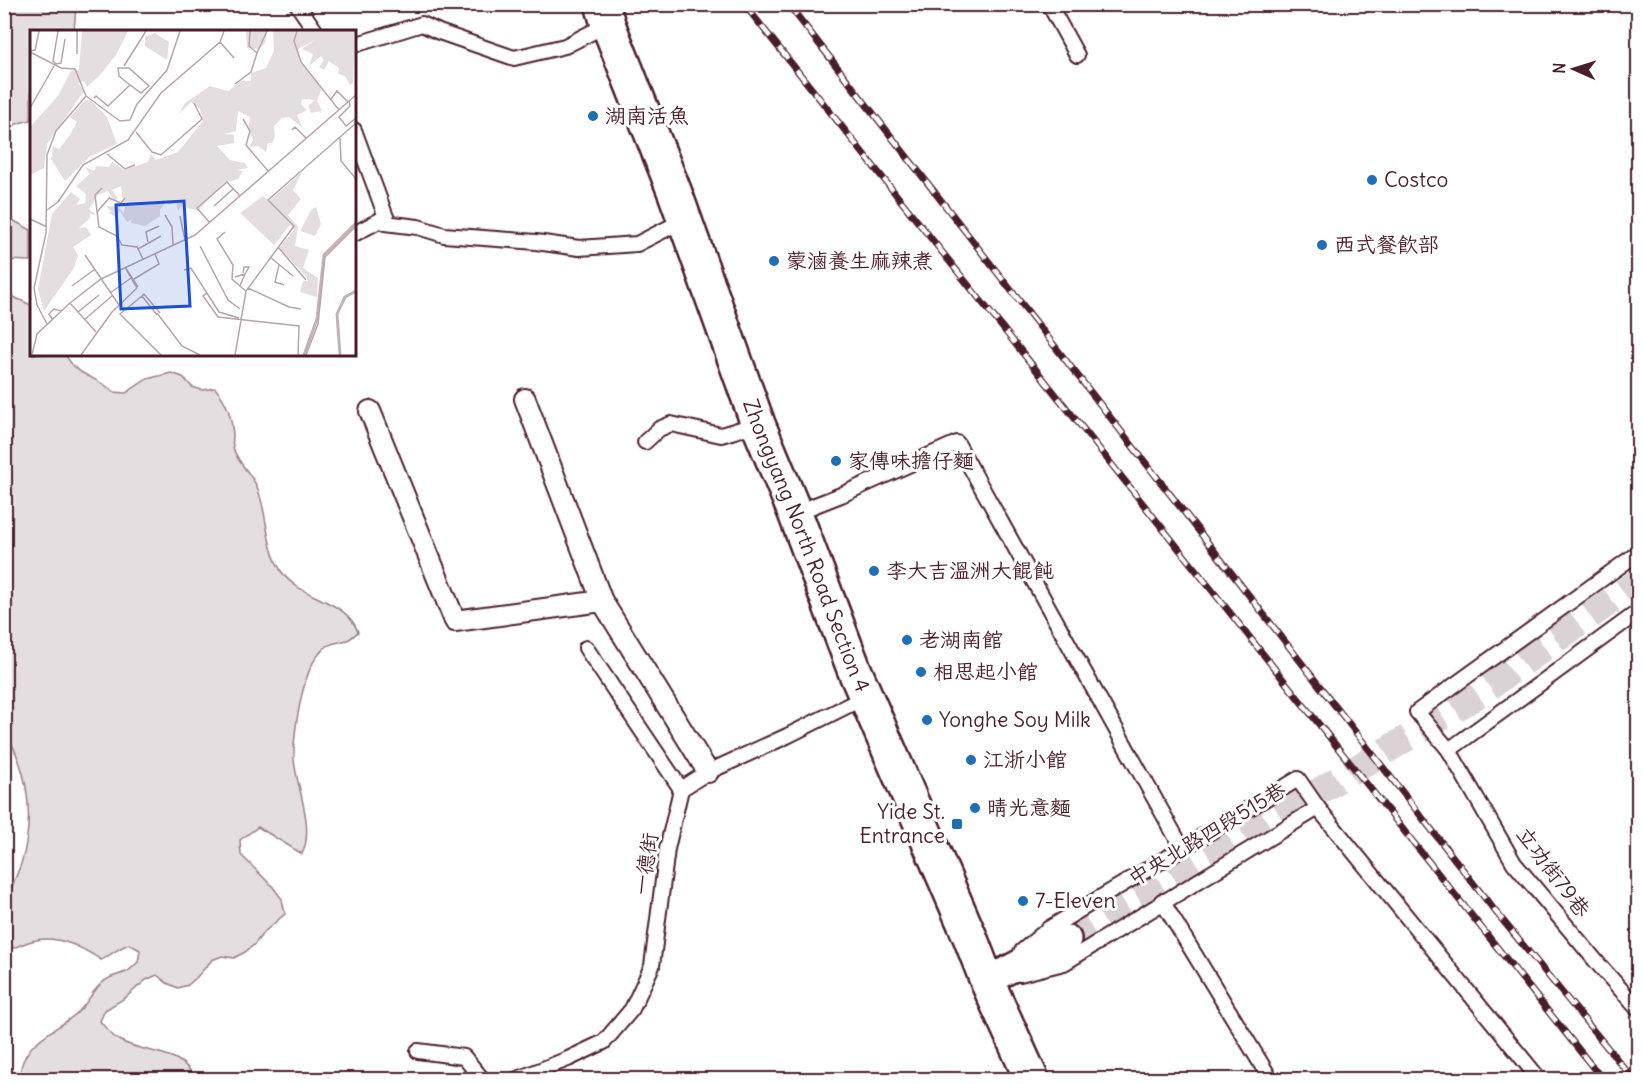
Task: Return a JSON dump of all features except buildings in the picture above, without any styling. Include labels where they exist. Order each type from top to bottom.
[{"type":"street","name":"Zhongyang North Road Section 4","points":[[605,14],[684,220],[758,424],[795,513],[854,669],[987,981],[1032,1080]]},
{"type":"street","points":[[525,399],[602,601],[708,772]]},
{"type":"street","points":[[370,411],[454,621],[602,601]]},
{"type":"street","points":[[987,981],[1067,939]]},
{"type":"lane","points":[[297,4],[315,30]]},
{"type":"lane","points":[[1049,4],[1077,55]]},
{"type":"lane","points":[[356,44],[422,24],[513,58],[565,46],[605,14]]},
{"type":"lane","points":[[356,135],[386,217],[385,222],[418,227],[444,235],[536,242],[579,248],[637,244],[684,220]]},
{"type":"lane","points":[[356,233],[386,217]]},
{"type":"lane","points":[[645,442],[659,429],[672,424],[721,435],[758,424]]},
{"type":"lane","points":[[795,513],[957,443],[1182,848]]},
{"type":"lane","name":"立功街79巷","points":[[1638,553],[1417,712],[1449,750],[1514,862],[1638,1009]]},
{"type":"lane","points":[[1449,750],[1638,612]]},
{"type":"lane","points":[[586,648],[681,789],[708,772],[867,696]]},
{"type":"lane","name":"中央北路四段515巷","points":[[1298,779],[1318,808],[1064,963],[987,981],[1048,928],[1298,779]]},
{"type":"lane","name":"一德街","points":[[515,1080],[604,1042],[632,1009],[652,966],[667,849],[681,789]]},
{"type":"lane","points":[[1318,808],[1539,1080]]},
{"type":"lane","points":[[1162,902],[1271,1080]]},
{"type":"lane","points":[[418,1051],[464,1057],[483,1080]]},
{"type":"shaded area","points":[[4,5],[76,5],[74,30],[30,30],[30,120],[5,130]]},
{"type":"shaded area","points":[[5,216],[30,229],[30,261],[5,260]]},
{"type":"shaded area","points":[[5,293],[30,305],[30,356],[66,356],[81,372],[114,392],[126,393],[147,379],[171,373],[183,377],[192,387],[202,390],[215,388],[223,398],[230,415],[235,453],[261,497],[269,540],[281,571],[299,588],[344,612],[358,632],[322,650],[313,663],[303,689],[294,749],[307,832],[302,854],[258,827],[240,840],[241,855],[282,899],[285,914],[245,952],[234,958],[222,956],[212,960],[188,985],[178,988],[157,975],[146,980],[125,998],[105,1010],[100,1021],[117,1039],[127,1044],[171,1056],[189,1069],[195,1079],[19,1079],[21,1066],[33,1046],[78,1012],[102,983],[132,968],[138,962],[140,950],[129,944],[101,960],[77,946],[50,939],[32,941],[9,950],[5,948],[5,900],[21,864],[28,830],[28,812],[24,778],[19,761],[4,730]]},
{"type":"tunnel","points":[[1067,939],[1245,836],[1473,698],[1638,582]]},
{"type":"railway","points":[[744,4],[1603,1080]]},
{"type":"railway","points":[[788,4],[1495,911],[1634,1080]]},
{"type":"place","name":"湖南活魚","points":[[593,116]]},
{"type":"place","name":"Costco","points":[[1372,180]]},
{"type":"place","name":"西式餐飲部","points":[[1322,245]]},
{"type":"place","name":"蒙滷養生麻辣煮","points":[[774,261]]},
{"type":"place","name":"家傳味擔仔麵","points":[[836,461]]},
{"type":"place","name":"李大吉溫洲大餛飩","points":[[874,571]]},
{"type":"place","name":"老湖南館","points":[[907,640]]},
{"type":"place","name":"相思起小館","points":[[921,672]]},
{"type":"place","name":"Yonghe Soy Milk","points":[[927,720]]},
{"type":"place","name":"江浙小館","points":[[971,760]]},
{"type":"place","name":"晴光意麵","points":[[975,808]]},
{"type":"place","name":"Yide St. Entrance","points":[[957,824]]},
{"type":"place","name":"7-Eleven","points":[[1023,901]]}]
